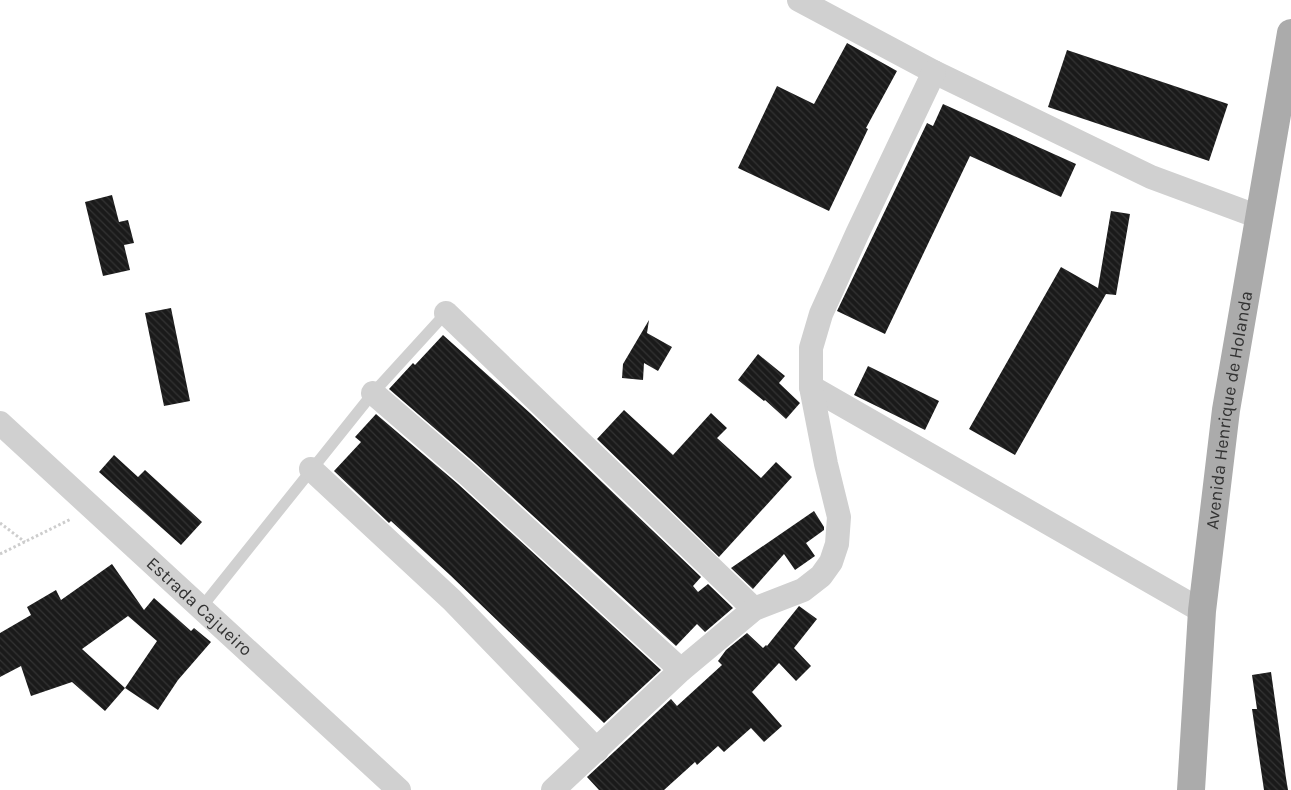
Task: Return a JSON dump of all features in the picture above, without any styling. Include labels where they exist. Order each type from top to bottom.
[{"type":"main road","name":"Avenida Henrique de Holanda","points":[[1191,790],[1202,611],[1226,410],[1291,33]]},
{"type":"street","points":[[799,0],[934,72],[1150,177],[1259,217]]},
{"type":"street","points":[[553,790],[681,670],[754,609],[803,590],[821,576],[832,562],[837,544],[839,517],[826,464],[811,387],[811,348],[821,314],[934,72]]},
{"type":"street","points":[[446,313],[754,609]]},
{"type":"street","points":[[811,387],[1202,611]]},
{"type":"street","points":[[374,393],[467,474],[681,670]]},
{"type":"street","name":"Estrada Cajueiro","points":[[0,423],[399,790]]},
{"type":"street","points":[[311,469],[452,600],[597,750]]},
{"type":"lane","points":[[201,608],[374,393],[446,313]]},
{"type":"path","points":[[0,554],[93,507]]},
{"type":"path","points":[[0,523],[24,542]]},
{"type":"building","points":[[847,43],[897,71],[866,128],[868,129],[829,211],[738,168],[777,86],[814,104]]},
{"type":"building","points":[[1067,50],[1228,104],[1209,161],[1048,107]]},
{"type":"building","points":[[943,104],[1076,164],[1061,197],[970,156],[885,334],[837,311],[927,123],[933,126]]},
{"type":"building","points":[[112,195],[119,222],[128,220],[134,243],[124,245],[130,270],[103,276],[85,202]]},
{"type":"building","points":[[1111,211],[1130,214],[1116,295],[1106,294],[1015,455],[969,429],[1061,267],[1098,288]]},
{"type":"building","points":[[171,308],[190,401],[164,406],[145,313]]},
{"type":"building","points":[[649,320],[647,333],[672,347],[658,371],[644,363],[643,380],[622,378],[623,364]]},
{"type":"building","points":[[443,335],[530,413],[701,577],[693,586],[698,592],[708,584],[733,608],[705,632],[697,624],[676,646],[476,464],[389,389]]},
{"type":"building","points":[[758,354],[785,376],[779,383],[800,403],[786,419],[765,400],[738,380]]},
{"type":"building","points":[[868,366],[939,401],[925,430],[854,395]]},
{"type":"building","points":[[624,410],[673,455],[711,413],[727,428],[717,438],[761,478],[776,462],[792,477],[719,557],[597,439]]},
{"type":"building","points":[[376,414],[458,484],[661,670],[604,723],[450,575],[391,521],[389,523],[334,471],[361,442],[355,437]]},
{"type":"building","points":[[114,455],[138,477],[145,470],[202,522],[181,545],[99,472]]},
{"type":"building","points":[[814,511],[824,530],[806,543],[815,556],[795,570],[784,554],[753,589],[731,568]]},
{"type":"building","points":[[112,564],[144,610],[154,598],[191,631],[194,628],[211,642],[178,680],[158,710],[125,688],[105,711],[72,682],[31,696],[21,666],[0,677],[0,633],[31,615],[27,607],[56,590],[61,600]],"holes":[[[128,616],[157,641],[125,688],[82,649]]]},
{"type":"building","points":[[799,606],[817,619],[794,648],[811,666],[796,681],[779,663],[752,692],[782,726],[764,742],[751,728],[724,752],[718,746],[697,765],[695,762],[664,790],[599,790],[587,777],[671,699],[677,706],[722,665],[718,661],[726,650],[747,633],[763,648],[767,646]]},
{"type":"building","points":[[1271,672],[1288,790],[1264,790],[1252,709],[1257,709],[1252,675]]}]
